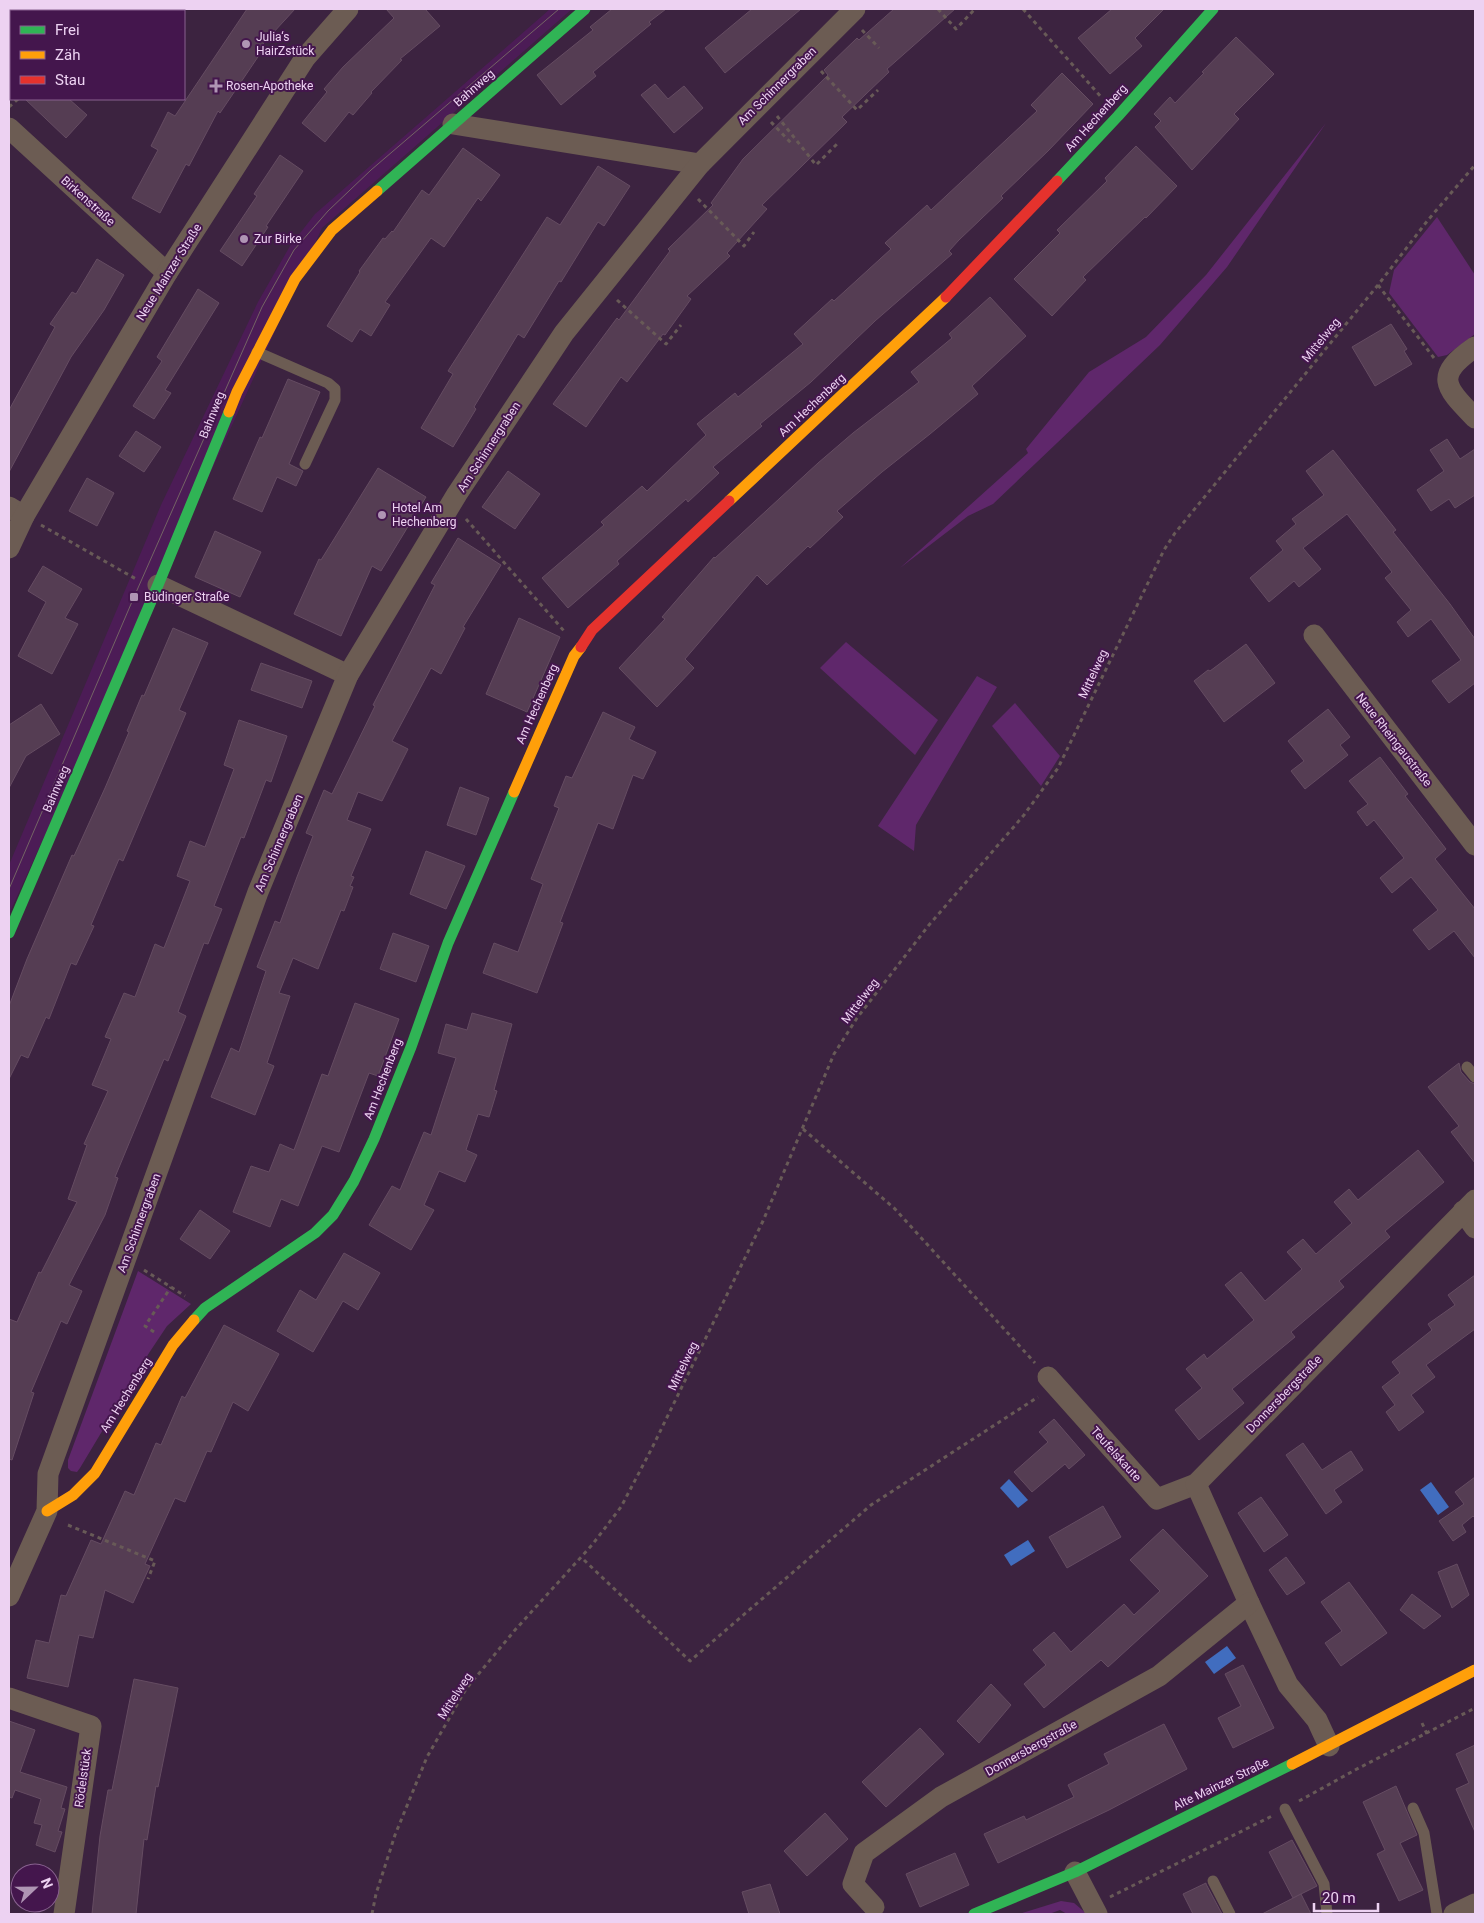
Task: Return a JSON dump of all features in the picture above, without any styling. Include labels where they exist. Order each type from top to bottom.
[{"type":"street","name":"Neue Mainzer Straße","points":[[9,548],[25,516],[167,273],[306,58],[348,9]]},
{"type":"street","name":"Bahnweg","points":[[9,932],[158,585],[237,392],[295,279],[332,230],[585,9]]},
{"type":"street","name":"Am Schinnergraben","points":[[9,1596],[46,1513],[48,1474],[258,892],[348,675],[452,503],[564,333],[700,164],[855,9]]},
{"type":"street","name":"Am Hechenberg","points":[[46,1513],[73,1495],[95,1473],[173,1346],[204,1308],[315,1233],[333,1215],[354,1181],[374,1139],[411,1047],[448,943],[551,705],[579,648],[592,630],[961,283],[1118,116],[1213,9]]},
{"type":"street","points":[[453,124],[700,164]]},
{"type":"street","name":"Birkenstraße","points":[[9,128],[167,273]]},
{"type":"street","points":[[1475,347],[1458,359],[1448,376],[1452,395],[1475,418]]},
{"type":"street","points":[[158,585],[348,675]]},
{"type":"street","name":"Neue Rheingaustraße","points":[[1314,635],[1475,845]]},
{"type":"street","name":"Donnersbergstraße","points":[[1469,1205],[1475,1228]]},
{"type":"street","name":"Donnersbergstraße","points":[[1196,1484],[1469,1205]]},
{"type":"street","name":"Teufelskaute","points":[[1052,1382],[1157,1499],[1196,1484]]},
{"type":"street","points":[[1196,1484],[1288,1685],[1317,1720],[1329,1746]]},
{"type":"street","name":"Donnersbergstraße","points":[[874,1907],[853,1884],[864,1853],[941,1797],[1159,1676],[1249,1603]]},
{"type":"street","name":"Alte Mainzer Straße","points":[[974,1914],[1075,1872],[1329,1746],[1475,1670]]},
{"type":"street","name":"Rödelstück","points":[[9,1698],[90,1726],[64,1914]]},
{"type":"street","points":[[1075,1872],[1097,1914]]},
{"type":"street","points":[[1454,1914],[1475,1904]]},
{"type":"lane","points":[[257,352],[328,384],[335,389],[335,400],[305,464]]},
{"type":"lane","points":[[1467,1067],[1475,1077]]},
{"type":"lane","points":[[1413,1808],[1424,1834],[1436,1914]]},
{"type":"lane","points":[[1285,1809],[1324,1884],[1327,1914]]},
{"type":"lane","points":[[1213,1881],[1230,1914]]},
{"type":"path","points":[[938,9],[956,29],[974,10]]},
{"type":"path","points":[[1023,9],[1118,116]]},
{"type":"path","points":[[807,56],[857,110],[878,90]]},
{"type":"path","points":[[761,103],[792,144]]},
{"type":"path","points":[[761,103],[816,164],[837,144]]},
{"type":"path","name":"Mittelweg","points":[[372,1914],[376,1894],[395,1835],[427,1757],[466,1690],[515,1630],[592,1545],[621,1507],[652,1448],[763,1221],[834,1054],[857,1018],[930,925],[1024,815],[1058,768],[1164,550],[1175,533],[1475,164]]},
{"type":"path","points":[[684,184],[744,246],[754,232]]},
{"type":"path","points":[[1378,285],[1448,376]]},
{"type":"path","points":[[601,287],[666,344],[680,325]]},
{"type":"path","points":[[452,503],[579,648]]},
{"type":"path","points":[[25,516],[123,572]]},
{"type":"path","points":[[584,1560],[690,1661],[871,1505],[1052,1382],[895,1209],[803,1129]]},
{"type":"path","points":[[126,1259],[204,1308]]},
{"type":"path","points":[[171,1287],[146,1326],[173,1346]]},
{"type":"path","points":[[46,1513],[155,1561],[148,1579]]},
{"type":"path","points":[[1112,1897],[1285,1809],[1355,1770],[1475,1708]]},
{"type":"shaded area","points":[[71,9],[144,9],[143,10]]},
{"type":"shaded area","points":[[550,9],[572,9],[322,228],[9,914],[9,865],[161,505],[258,302],[290,246],[315,214]]},
{"type":"shaded area","points":[[1326,123],[1227,267],[1160,345],[993,504],[968,516],[900,568],[1028,453],[1026,449],[1089,372],[1146,337],[1206,275]]},
{"type":"shaded area","points":[[1437,217],[1475,275],[1475,334],[1447,355],[1438,357],[1389,293],[1394,270]]},
{"type":"shaded area","points":[[846,642],[938,720],[915,755],[820,668]]},
{"type":"shaded area","points":[[977,676],[997,687],[916,825],[914,851],[878,826]]},
{"type":"shaded area","points":[[1015,703],[1060,756],[1041,786],[992,726]]},
{"type":"shaded area","points":[[138,1271],[191,1304],[167,1326],[80,1468],[77,1472],[71,1471],[68,1468],[68,1460]]},
{"type":"shaded area","points":[[1061,1901],[1074,1903],[1087,1914],[1067,1914],[1060,1910],[1049,1914],[1019,1914]]},
{"type":"water","points":[[1009,1479],[1028,1500],[1018,1508],[1000,1488]]},
{"type":"water","points":[[1431,1482],[1449,1507],[1438,1515],[1420,1490]]},
{"type":"water","points":[[1028,1540],[1035,1551],[1011,1566],[1004,1555]]},
{"type":"water","points":[[1227,1646],[1236,1658],[1214,1674],[1205,1662]]},
{"type":"building","points":[[247,9],[295,9],[261,46],[264,48],[220,113],[218,111],[189,166],[186,164],[160,213],[132,198],[158,150],[151,146],[168,112],[175,116]]},
{"type":"building","points":[[386,9],[425,9],[440,26],[400,59],[402,60],[371,92],[353,115],[349,112],[325,142],[302,123],[327,92],[324,89],[343,67],[394,18]]},
{"type":"building","points":[[612,9],[666,9],[649,22],[651,24],[593,72],[596,76],[561,105],[537,75],[593,30],[590,27]]},
{"type":"building","points":[[752,9],[801,9],[725,73],[705,48]]},
{"type":"building","points":[[894,9],[955,9],[887,69],[889,72],[842,117],[847,122],[762,205],[767,209],[727,253],[730,256],[687,296],[691,299],[665,335],[663,334],[627,382],[621,377],[586,427],[553,404],[617,318],[619,320],[670,251],[668,249],[713,205],[711,203],[743,159],[828,75],[824,70],[857,38],[859,40]]},
{"type":"building","points":[[1112,9],[1164,9],[1135,38],[1142,46],[1110,74],[1078,38]]},
{"type":"building","points":[[1236,37],[1274,74],[1234,114],[1239,119],[1192,170],[1155,127],[1161,121],[1154,114],[1170,97],[1175,103]]},
{"type":"building","points":[[1062,73],[1093,104],[1001,196],[1003,198],[959,240],[949,251],[952,254],[875,321],[811,382],[760,424],[762,426],[713,467],[719,473],[688,502],[686,499],[617,561],[619,564],[568,608],[542,578],[604,525],[601,522],[642,486],[647,491],[706,435],[697,424],[735,393],[738,397],[803,344],[794,334],[832,299],[834,301],[891,249],[885,243],[927,205],[931,210],[1037,111],[1031,105]]},
{"type":"building","points":[[655,84],[668,99],[684,86],[703,108],[674,133],[641,95]]},
{"type":"building","points":[[26,100],[70,100],[87,115],[66,138]]},
{"type":"building","points":[[1136,146],[1177,186],[1083,277],[1086,280],[1052,316],[1014,279],[1060,233],[1057,230],[1107,181],[1105,178]]},
{"type":"building","points":[[463,148],[500,175],[481,201],[478,198],[444,247],[431,238],[385,302],[390,305],[371,336],[360,329],[352,342],[327,326],[359,271],[383,238],[385,239],[393,232],[422,190],[429,195]]},
{"type":"building","points":[[280,155],[303,171],[242,266],[220,251],[257,196],[254,194]]},
{"type":"building","points":[[598,166],[630,186],[604,226],[598,222],[524,338],[518,334],[474,407],[476,409],[453,447],[421,428],[453,374],[448,371],[547,217],[560,225]]},
{"type":"building","points":[[97,259],[124,275],[104,310],[71,357],[9,472],[9,410],[55,327],[50,324],[72,292],[76,294]]},
{"type":"building","points":[[198,289],[219,303],[165,390],[171,393],[154,419],[133,406],[162,361],[157,357]]},
{"type":"building","points":[[990,297],[1026,336],[972,386],[978,394],[837,511],[843,517],[810,548],[808,546],[767,585],[757,575],[685,659],[694,668],[657,707],[619,668],[665,619],[662,617],[714,557],[853,433],[919,382],[911,372],[952,338],[949,334]]},
{"type":"building","points":[[1391,324],[1407,349],[1404,351],[1412,364],[1375,386],[1352,347]]},
{"type":"building","points":[[288,379],[320,392],[289,464],[303,471],[296,486],[277,477],[262,512],[233,499]]},
{"type":"building","points":[[136,431],[161,447],[144,472],[119,456]]},
{"type":"building","points":[[1447,439],[1460,459],[1475,449],[1475,495],[1455,508],[1449,499],[1431,511],[1417,490],[1444,471],[1430,450]]},
{"type":"building","points":[[1333,450],[1396,530],[1393,532],[1475,639],[1475,683],[1449,703],[1432,681],[1461,660],[1431,619],[1408,637],[1397,622],[1411,610],[1385,578],[1392,572],[1347,514],[1303,548],[1321,569],[1299,587],[1294,581],[1269,602],[1250,578],[1283,550],[1276,541],[1296,524],[1292,519],[1324,495],[1306,471]]},
{"type":"building","points":[[378,468],[426,497],[381,571],[372,566],[341,636],[294,614],[319,559],[321,560]]},
{"type":"building","points":[[508,471],[540,494],[515,529],[482,507]]},
{"type":"building","points":[[87,478],[114,493],[97,526],[69,511]]},
{"type":"building","points":[[215,531],[261,552],[240,597],[195,577]]},
{"type":"building","points":[[458,538],[501,565],[463,627],[465,628],[441,674],[431,668],[392,741],[408,749],[382,801],[358,792],[347,820],[371,829],[351,876],[354,877],[350,886],[353,887],[344,911],[341,910],[318,969],[293,958],[279,993],[290,996],[267,1063],[274,1066],[255,1115],[211,1097],[231,1048],[239,1052],[266,971],[257,967],[275,921],[280,923],[313,836],[306,833],[324,790],[332,794],[375,706],[373,705],[435,585],[431,583]]},
{"type":"building","points":[[43,566],[82,589],[65,618],[78,624],[52,674],[18,656],[46,602],[28,591]]},
{"type":"building","points":[[519,618],[560,637],[527,712],[486,694]]},
{"type":"building","points":[[173,628],[208,643],[179,710],[186,713],[123,861],[119,859],[91,925],[94,926],[76,965],[71,963],[49,1019],[46,1017],[28,1058],[21,1055],[9,1079],[9,1006],[72,855],[74,856],[105,788],[129,732],[127,731],[142,695],[144,696]]},
{"type":"building","points":[[1246,644],[1275,683],[1224,722],[1194,681]]},
{"type":"building","points":[[261,663],[312,681],[302,708],[251,690]]},
{"type":"building","points":[[41,704],[60,734],[26,756],[9,788],[9,725]]},
{"type":"building","points":[[1328,709],[1350,737],[1340,745],[1348,755],[1305,789],[1291,771],[1304,761],[1288,741]]},
{"type":"building","points":[[603,712],[635,727],[629,739],[656,752],[643,779],[633,775],[613,829],[598,823],[560,922],[563,923],[537,993],[483,973],[494,943],[518,952],[543,884],[531,879],[559,808],[554,806],[566,776],[572,778]]},
{"type":"building","points":[[239,720],[287,736],[271,782],[266,780],[244,838],[241,837],[214,906],[222,909],[208,944],[204,943],[178,1012],[186,1016],[168,1061],[164,1059],[115,1177],[118,1178],[105,1215],[69,1285],[82,1291],[67,1324],[61,1321],[31,1392],[34,1393],[12,1460],[9,1459],[9,1319],[17,1322],[39,1272],[41,1273],[77,1202],[68,1199],[87,1145],[84,1144],[108,1091],[92,1085],[111,1039],[105,1037],[124,993],[135,997],[155,944],[164,948],[190,881],[177,876],[190,841],[205,847],[234,769],[224,765]]},
{"type":"building","points":[[1380,757],[1408,794],[1405,796],[1446,849],[1435,859],[1475,909],[1475,958],[1454,931],[1429,950],[1413,930],[1438,910],[1411,877],[1392,893],[1380,878],[1404,858],[1374,820],[1367,826],[1357,812],[1368,804],[1349,781]]},
{"type":"building","points":[[460,787],[489,798],[476,835],[447,825]]},
{"type":"building","points":[[426,851],[465,866],[446,909],[410,894]]},
{"type":"building","points":[[393,933],[429,946],[416,982],[380,969]]},
{"type":"building","points":[[355,1003],[399,1019],[378,1076],[369,1073],[339,1152],[322,1146],[298,1206],[281,1199],[270,1227],[233,1212],[251,1166],[269,1172],[280,1144],[294,1150],[322,1074],[328,1076]]},
{"type":"building","points":[[472,1013],[512,1024],[494,1090],[497,1091],[489,1117],[478,1114],[466,1150],[477,1155],[465,1182],[439,1171],[424,1205],[434,1210],[411,1250],[369,1225],[392,1186],[400,1190],[424,1132],[431,1135],[456,1058],[438,1053],[446,1024],[467,1030]]},
{"type":"building","points":[[1459,1063],[1461,1072],[1470,1082],[1475,1084],[1475,1163],[1451,1132],[1459,1126],[1428,1087]]},
{"type":"building","points":[[1418,1150],[1444,1182],[1385,1231],[1390,1237],[1339,1281],[1344,1287],[1291,1332],[1295,1337],[1232,1389],[1244,1403],[1199,1440],[1175,1410],[1202,1388],[1186,1369],[1204,1354],[1207,1359],[1254,1320],[1225,1285],[1241,1272],[1265,1301],[1302,1269],[1287,1252],[1303,1239],[1316,1254],[1352,1223],[1334,1202],[1349,1189],[1358,1200]]},
{"type":"building","points":[[200,1210],[230,1231],[210,1259],[180,1239]]},
{"type":"building","points":[[344,1253],[380,1273],[358,1310],[343,1301],[313,1352],[277,1331],[300,1290],[316,1300]]},
{"type":"building","points":[[1475,1275],[1475,1329],[1426,1365],[1435,1377],[1411,1395],[1424,1412],[1399,1431],[1386,1412],[1395,1405],[1382,1387],[1400,1373],[1392,1362],[1432,1330],[1428,1324],[1455,1305],[1448,1295]]},
{"type":"building","points":[[224,1325],[279,1354],[248,1411],[233,1402],[211,1452],[207,1451],[185,1502],[175,1498],[145,1564],[150,1566],[133,1603],[105,1590],[93,1638],[79,1635],[68,1687],[27,1678],[36,1640],[49,1643],[61,1595],[66,1596],[91,1540],[101,1544],[125,1491],[134,1495],[156,1443],[161,1445],[182,1396],[185,1398]]},
{"type":"building","points":[[1054,1419],[1085,1455],[1069,1469],[1065,1464],[1032,1492],[1014,1472],[1048,1442],[1039,1432]]},
{"type":"building","points":[[1303,1443],[1322,1470],[1351,1451],[1363,1470],[1334,1490],[1342,1502],[1326,1514],[1286,1455]]},
{"type":"building","points":[[1475,1477],[1475,1518],[1473,1516],[1462,1525],[1466,1532],[1453,1541],[1439,1521],[1464,1504],[1455,1492]]},
{"type":"building","points":[[1261,1497],[1288,1535],[1264,1552],[1238,1513]]},
{"type":"building","points":[[1103,1506],[1121,1537],[1067,1568],[1049,1537]]},
{"type":"building","points":[[1163,1529],[1208,1576],[1108,1667],[1101,1660],[1044,1708],[1024,1684],[1046,1665],[1033,1650],[1054,1632],[1071,1652],[1124,1604],[1134,1615],[1160,1591],[1130,1560]]},
{"type":"building","points":[[1286,1557],[1305,1583],[1287,1595],[1269,1570]]},
{"type":"building","points":[[1457,1564],[1469,1595],[1452,1608],[1438,1572]]},
{"type":"building","points":[[1349,1582],[1387,1633],[1341,1666],[1325,1643],[1342,1631],[1321,1602]]},
{"type":"building","points":[[1412,1594],[1441,1616],[1424,1629],[1400,1610]]},
{"type":"building","points":[[1243,1665],[1274,1728],[1233,1748],[1218,1718],[1241,1706],[1225,1674]]},
{"type":"building","points":[[134,1679],[178,1688],[158,1787],[156,1786],[147,1840],[144,1839],[136,1914],[92,1914],[100,1836],[108,1790],[112,1790]]},
{"type":"building","points":[[991,1684],[1011,1705],[979,1743],[957,1721]]},
{"type":"building","points":[[9,1721],[35,1730],[20,1772],[67,1787],[61,1808],[65,1809],[58,1831],[62,1832],[55,1852],[36,1845],[42,1825],[34,1823],[41,1799],[15,1790],[12,1798],[9,1797]]},
{"type":"building","points":[[1164,1724],[1187,1769],[1109,1810],[998,1863],[984,1834],[1024,1816],[1026,1820],[1074,1797],[1068,1785],[1109,1764],[1104,1754]]},
{"type":"building","points":[[920,1728],[944,1754],[886,1807],[862,1782]]},
{"type":"building","points":[[1475,1745],[1475,1832],[1456,1789],[1469,1783],[1456,1754]]},
{"type":"building","points":[[1396,1786],[1417,1835],[1400,1843],[1423,1890],[1399,1901],[1377,1854],[1385,1850],[1363,1802]]},
{"type":"building","points":[[825,1813],[848,1839],[807,1876],[784,1851]]},
{"type":"building","points":[[1292,1840],[1317,1886],[1293,1898],[1269,1852]]},
{"type":"building","points":[[955,1853],[969,1885],[920,1907],[906,1874]]},
{"type":"building","points":[[1206,1883],[1222,1914],[1193,1914],[1183,1894]]},
{"type":"building","points":[[770,1884],[780,1914],[749,1914],[742,1892]]},
{"type":"building","points":[[1301,1894],[1311,1914],[1262,1914]]},
{"type":"tram line","points":[[9,889],[134,597],[262,307],[294,250],[328,211],[371,170],[559,9]]},
{"type":"traffic: fast","points":[[377,191],[585,9]]},
{"type":"traffic: fast","points":[[1057,181],[1118,116],[1213,9]]},
{"type":"traffic: fast","points":[[9,933],[158,585],[229,412]]},
{"type":"traffic: fast","points":[[194,1320],[205,1308],[315,1233],[333,1215],[354,1181],[374,1139],[411,1047],[448,943],[514,792]]},
{"type":"traffic: fast","points":[[974,1914],[1075,1872],[1292,1764]]},
{"type":"traffic: slow","points":[[229,412],[237,392],[295,279],[332,230],[377,191]]},
{"type":"traffic: slow","points":[[729,501],[946,297]]},
{"type":"traffic: slow","points":[[514,792],[574,656],[581,647]]},
{"type":"traffic: slow","points":[[47,1511],[73,1495],[95,1473],[173,1345],[194,1320]]},
{"type":"traffic: slow","points":[[1292,1764],[1475,1670]]},
{"type":"traffic: jam","points":[[946,297],[1057,181]]},
{"type":"traffic: jam","points":[[581,647],[592,630],[729,501]]},
{"type":"place","name":"Julia‘s HairZstück","points":[[246,44]]},
{"type":"place","name":"Rosen-Apotheke","points":[[216,86]]},
{"type":"place","name":"Zur Birke","points":[[244,239]]},
{"type":"place","name":"Hotel Am Hechenberg","points":[[382,515]]},
{"type":"place","name":"Büdinger Straße","points":[[134,597]]}]
